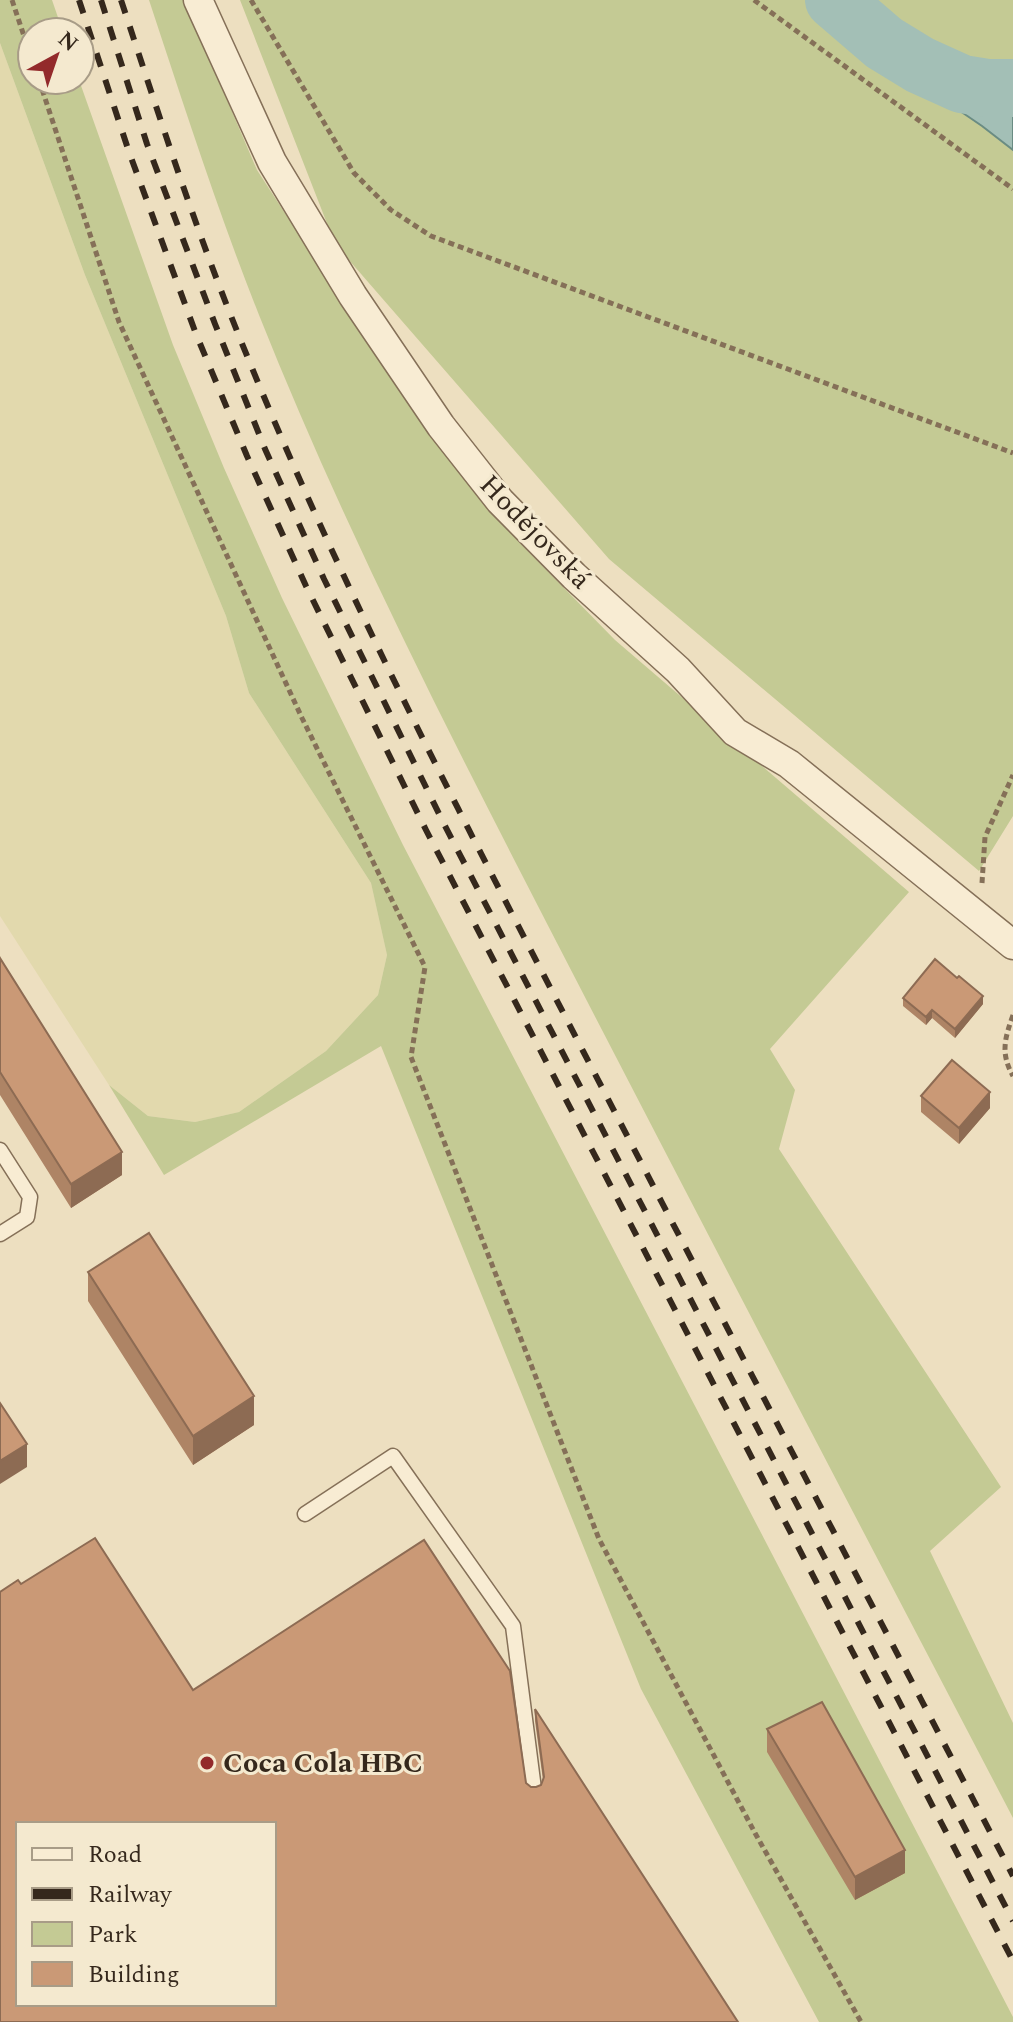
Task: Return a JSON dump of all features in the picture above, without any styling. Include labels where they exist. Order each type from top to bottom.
[{"type":"street","name":"Hodějovská","points":[[198,0],[272,162],[353,296],[441,426],[500,501],[574,576],[678,670],[735,732],[789,764],[1008,941]]},
{"type":"lane","points":[[0,1150],[30,1197],[27,1217],[0,1234]]},
{"type":"lane","points":[[305,1514],[393,1456],[513,1626],[534,1789]]},
{"type":"path","points":[[251,0],[354,173],[391,210],[431,236],[1013,453]]},
{"type":"path","points":[[754,0],[1013,189]]},
{"type":"path","points":[[44,96],[119,322],[302,718],[425,967],[411,1057],[599,1539],[755,1833],[861,2022]]},
{"type":"path","points":[[1008,941],[981,896],[985,837],[1013,775]]},
{"type":"path","points":[[1013,1015],[1004,1051],[1013,1076]]},
{"type":"shaded area","points":[[0,43],[16,87],[16,96],[19,96],[85,275],[226,616],[249,693],[371,883],[387,955],[378,995],[326,1051],[239,1112],[195,1122],[148,1116],[109,1085],[0,916]]},
{"type":"green space","points":[[0,0],[52,0],[58,16],[16,16],[16,87],[0,43]]},
{"type":"green space","points":[[149,0],[187,0],[257,170],[427,432],[519,542],[615,640],[909,892],[770,1049],[795,1090],[779,1149],[1001,1487],[930,1551],[1013,1723],[1013,1818],[543,917],[374,576],[295,403],[259,315],[215,198]]},
{"type":"green space","points":[[240,0],[1013,0],[1013,110],[1005,104],[994,81],[969,74],[896,39],[982,126],[1013,150],[1013,816],[979,871],[609,559],[335,244]]},
{"type":"green space","points":[[19,96],[85,96],[173,345],[282,598],[403,845],[1013,2022],[819,2022],[641,1689],[381,1046],[164,1175],[109,1085],[148,1116],[195,1122],[239,1112],[326,1051],[378,995],[387,955],[371,883],[249,693],[226,616],[85,275]]},
{"type":"water","points":[[896,38],[969,74],[994,81],[1005,104],[1013,110],[1013,150],[900,70]]},
{"type":"building","points":[[0,958],[122,1152],[71,1184],[0,1072]]},
{"type":"building","points":[[935,959],[983,996],[955,1029],[932,1010],[926,1017],[903,998]]},
{"type":"building","points":[[952,1060],[990,1092],[959,1128],[921,1096]]},
{"type":"building","points":[[149,1233],[254,1396],[193,1436],[88,1272]]},
{"type":"building","points":[[0,1403],[27,1444],[0,1461]]},
{"type":"building","name":"Coca Cola HBC","points":[[95,1538],[193,1690],[424,1540],[510,1671],[526,1783],[536,1787],[541,1785],[544,1777],[535,1709],[738,2022],[0,2022],[0,1592],[18,1580],[21,1584]]},
{"type":"building","points":[[822,1702],[905,1850],[855,1877],[767,1729]]},
{"type":"waterway","points":[[834,0],[884,43],[920,65],[962,84],[1013,88]]},
{"type":"railway","points":[[79,0],[129,152],[196,334],[306,586],[426,830],[1013,1961]]},
{"type":"railway","points":[[101,0],[147,144],[215,324],[265,449],[324,579],[444,824],[1013,1921]]},
{"type":"railway","points":[[121,0],[219,286],[273,419],[356,602],[491,872],[1013,1876]]},
{"type":"place","name":"Coca Cola HBC","points":[[207,1763]]}]
